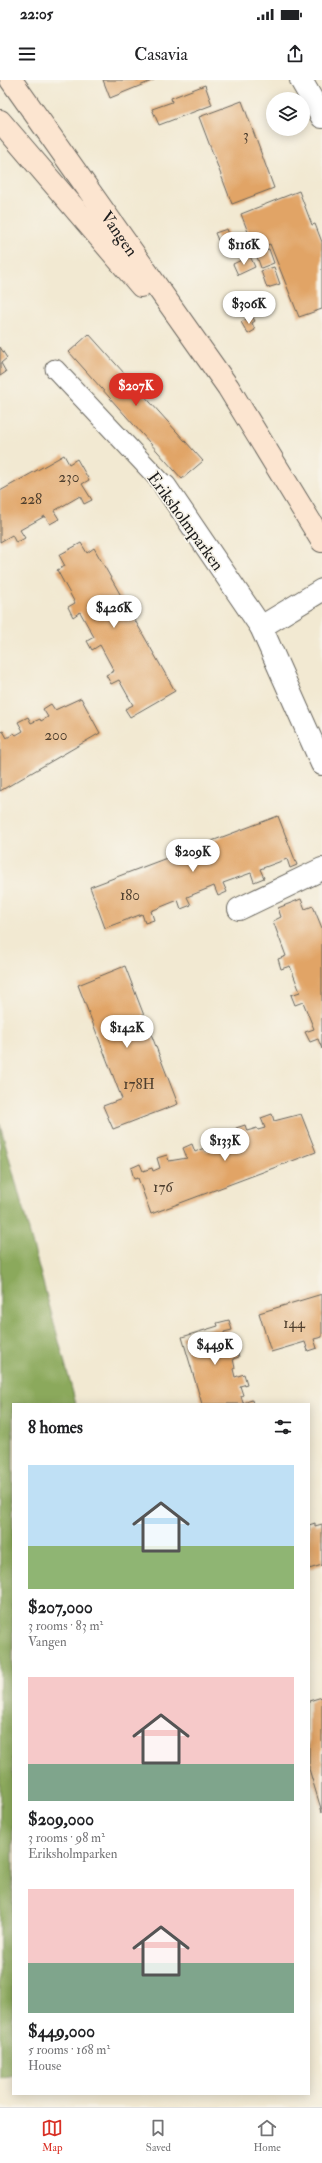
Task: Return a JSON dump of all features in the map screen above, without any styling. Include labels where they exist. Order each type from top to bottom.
[{"type":"street","name":"Vangen","points":[[12,80],[228,386],[322,541]]},
{"type":"street","points":[[301,80],[322,117]]},
{"type":"street","name":"Vangen","points":[[0,121],[228,386]]},
{"type":"street","name":"Eriksholmparken","points":[[165,486],[261,627],[322,764]]},
{"type":"street","points":[[261,627],[322,590]]},
{"type":"street","points":[[239,909],[322,870]]},
{"type":"lane","name":"Eriksholmparken","points":[[54,369],[165,486]]},
{"type":"green space","points":[[0,1124],[76,1403],[12,1403],[12,2075],[0,2078]]},
{"type":"building","points":[[103,80],[154,80],[110,98]]},
{"type":"building","points":[[205,85],[212,105],[159,125],[152,109],[172,102],[171,98]]},
{"type":"building","points":[[242,101],[274,188],[232,204],[199,117]]},
{"type":"building","points":[[299,191],[312,225],[315,224],[322,242],[322,309],[299,317],[270,244],[255,250],[241,214]]},
{"type":"building","points":[[227,229],[234,248],[223,252],[215,233]]},
{"type":"building","points":[[269,249],[274,263],[261,268],[256,254]]},
{"type":"building","points":[[250,256],[255,267],[238,275],[233,264]]},
{"type":"building","points":[[274,267],[280,284],[267,288],[261,271]]},
{"type":"building","points":[[252,316],[255,321],[252,323],[255,330],[248,334],[241,322]]},
{"type":"building","points":[[89,334],[203,461],[182,479],[69,352]]},
{"type":"building","points":[[0,347],[7,358],[1,363],[6,372],[0,376]]},
{"type":"building","points":[[64,455],[69,464],[77,459],[89,480],[82,484],[92,500],[84,504],[80,496],[54,511],[59,519],[50,524],[45,516],[20,530],[25,538],[16,543],[12,535],[0,542],[0,491]]},
{"type":"building","points":[[81,543],[87,553],[94,548],[175,691],[130,717],[125,709],[133,705],[119,680],[111,684],[106,675],[114,671],[100,645],[92,650],[87,641],[94,637],[80,612],[73,617],[68,607],[75,603],[57,570],[65,566],[59,555]]},
{"type":"building","points":[[81,698],[100,733],[0,791],[0,733],[3,731],[7,738],[14,733],[16,735],[23,731],[18,722],[28,717],[31,723],[40,719],[41,721],[48,717],[43,709],[51,704],[55,710]]},
{"type":"building","points":[[278,816],[297,865],[290,868],[287,859],[260,869],[264,878],[254,882],[251,873],[223,883],[227,892],[218,896],[214,886],[187,897],[191,905],[181,909],[178,900],[151,911],[154,920],[145,923],[142,914],[105,928],[90,887]]},
{"type":"building","points":[[301,899],[305,909],[313,906],[322,928],[322,1049],[318,1039],[310,1042],[305,1032],[314,1029],[303,1002],[295,1005],[291,995],[300,992],[290,966],[281,969],[278,959],[286,956],[273,921],[281,917],[278,908]]},
{"type":"building","points":[[125,966],[178,1104],[113,1129],[103,1106],[122,1099],[78,985]]},
{"type":"building","points":[[272,1114],[274,1121],[301,1114],[316,1152],[151,1214],[138,1178],[134,1179],[131,1168],[140,1164],[143,1171],[152,1168],[153,1171],[160,1168],[157,1158],[167,1155],[169,1161],[187,1158],[183,1148],[192,1144],[195,1152],[204,1148],[206,1151],[213,1148],[210,1138],[219,1135],[221,1141],[231,1138],[231,1141],[239,1138],[236,1128],[245,1125],[247,1131],[257,1128],[258,1130],[265,1128],[261,1118]]},
{"type":"building","points":[[322,1294],[322,1337],[314,1339],[317,1348],[308,1351],[305,1342],[271,1352],[259,1313]]},
{"type":"building","points":[[229,1320],[232,1330],[224,1332],[227,1350],[236,1347],[239,1357],[233,1359],[235,1377],[244,1374],[247,1384],[240,1386],[243,1395],[241,1396],[243,1403],[202,1403],[182,1337],[218,1326],[217,1323]]},
{"type":"building","points":[[252,1400],[253,1403],[243,1403]]},
{"type":"building","points":[[315,1523],[315,1526],[322,1524],[322,1565],[310,1569],[310,1525]]},
{"type":"building","points":[[322,1697],[322,1812],[310,1772],[310,1701]]}]
